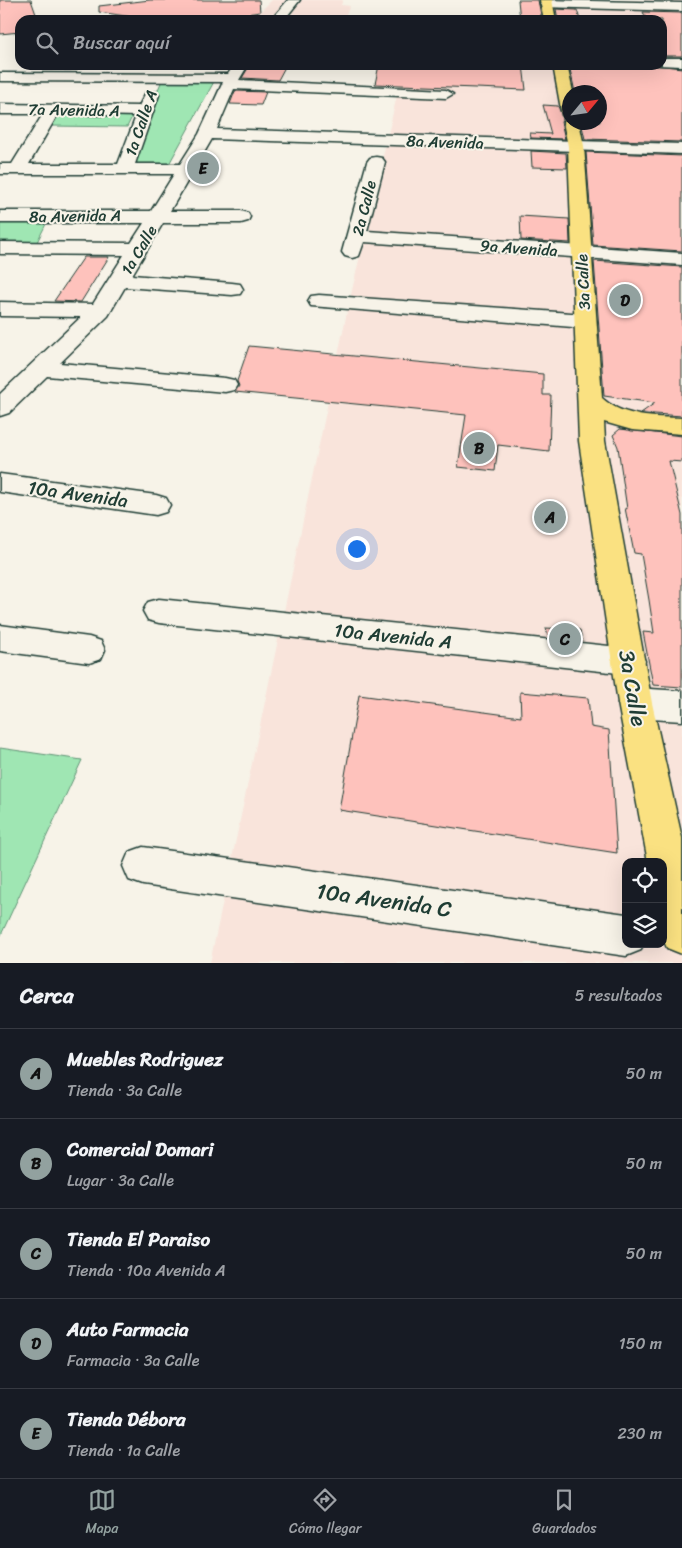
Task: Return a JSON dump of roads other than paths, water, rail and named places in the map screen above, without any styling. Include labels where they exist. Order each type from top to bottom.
[{"type":"main road","points":[[546,2],[549,15]]},
{"type":"main road","points":[[561,70],[564,85]]},
{"type":"main road","name":"3a Calle","points":[[573,130],[576,146],[592,441],[635,703],[682,933]]},
{"type":"main road","points":[[589,399],[599,410],[625,422]]},
{"type":"main road","points":[[592,441],[611,426],[625,422],[682,426]]},
{"type":"street","points":[[281,15],[294,0]]},
{"type":"street","points":[[546,2],[682,7]]},
{"type":"street","points":[[667,62],[682,62]]},
{"type":"street","points":[[0,67],[15,66]]},
{"type":"street","name":"1a Calle A","points":[[125,169],[147,111],[156,76]]},
{"type":"street","points":[[0,77],[234,76],[446,94]]},
{"type":"street","name":"1a Calle","points":[[0,408],[10,388],[42,368],[100,311],[207,134],[234,76]]},
{"type":"street","name":"7a Avenida A","points":[[0,110],[147,111]]},
{"type":"street","points":[[8,169],[42,128],[53,110]]},
{"type":"street","points":[[42,128],[62,128]]},
{"type":"street","points":[[120,129],[139,130]]},
{"type":"street","name":"8a Avenida","points":[[207,134],[682,149]]},
{"type":"street","name":"2a Calle","points":[[354,245],[376,162]]},
{"type":"street","points":[[8,169],[185,169]]},
{"type":"street","name":"8a Avenida A","points":[[0,217],[159,215],[241,217]]},
{"type":"street","name":"9a Avenida","points":[[354,245],[582,252],[682,259]]},
{"type":"street","points":[[0,248],[138,249]]},
{"type":"street","points":[[120,280],[232,289]]},
{"type":"street","points":[[319,301],[585,321]]},
{"type":"street","points":[[0,309],[100,311]]},
{"type":"street","points":[[42,368],[225,385]]},
{"type":"street","name":"10a Avenida","points":[[0,484],[156,505]]},
{"type":"street","name":"10a Avenida A","points":[[158,611],[628,661]]},
{"type":"street","points":[[0,638],[89,650]]},
{"type":"street","points":[[635,703],[682,706]]},
{"type":"street","name":"10a Avenida C","points":[[143,866],[622,934]]},
{"type":"street","points":[[667,941],[682,943]]},
{"type":"place","name":"Tienda Débora","points":[[203,168]]},
{"type":"place","name":"Auto Farmacia","points":[[625,300]]},
{"type":"place","name":"Comercial Domari","points":[[479,448]]},
{"type":"place","name":"Muebles Rodriguez","points":[[550,517]]},
{"type":"place","name":"Tienda El Paraiso","points":[[565,639]]}]
